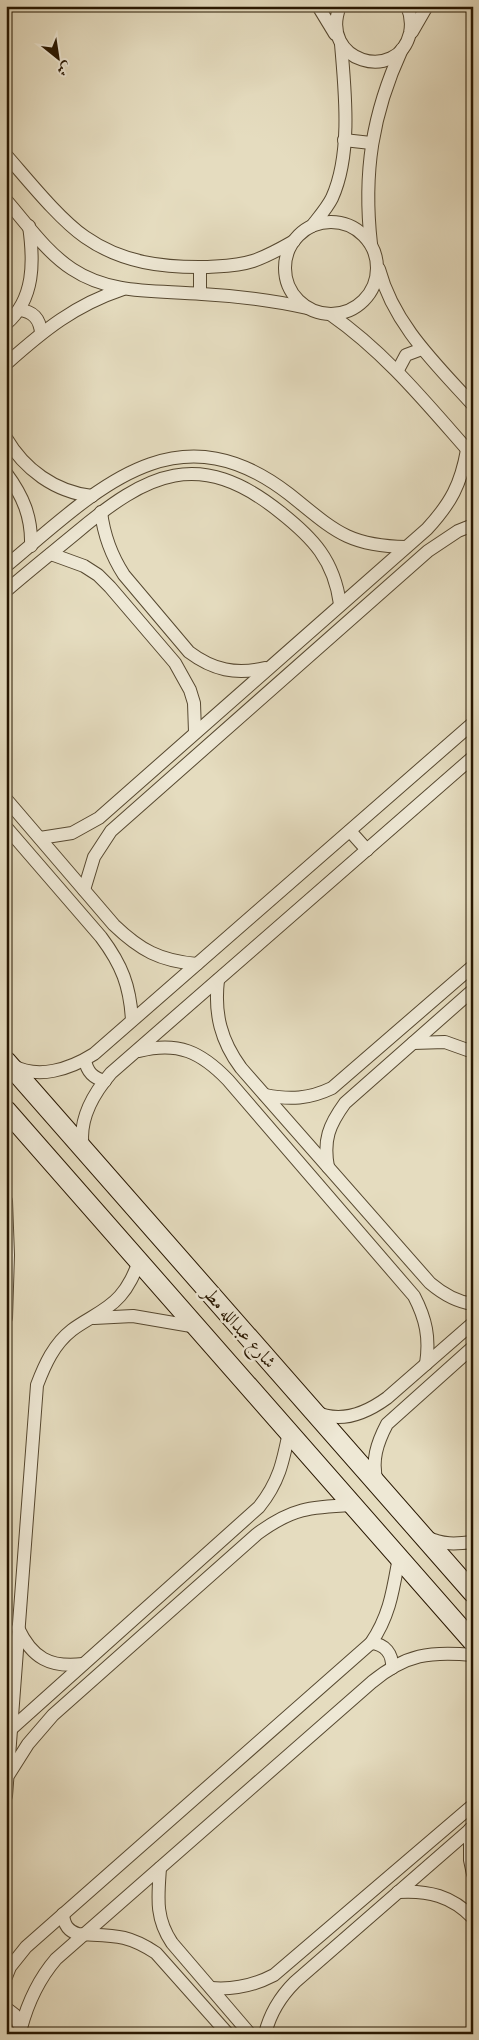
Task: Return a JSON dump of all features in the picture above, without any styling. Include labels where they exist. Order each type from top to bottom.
[{"type":"street","points":[[318,6],[340,42],[354,56],[370,62],[382,61],[393,56],[406,44],[412,26],[407,6]]},
{"type":"street","points":[[312,226],[323,213],[335,191],[341,166],[344,140],[344,92],[340,42],[335,28],[336,16],[340,6]]},
{"type":"street","points":[[427,6],[406,44],[383,96],[371,143],[367,196],[372,246],[383,284],[393,308],[422,349],[473,405]]},
{"type":"street","points":[[344,140],[371,143]]},
{"type":"street","points":[[7,159],[84,237],[105,250],[128,259],[151,265],[228,266],[251,262],[273,253],[294,241]]},
{"type":"street","points":[[6,200],[58,258],[72,269],[97,282],[124,289],[269,300],[330,314],[346,312],[360,303],[371,291],[376,276],[376,260]]},
{"type":"street","points":[[308,308],[296,298],[288,285],[284,270],[286,255],[302,232],[312,226],[325,222],[346,225],[364,235],[372,246]]},
{"type":"street","points":[[6,324],[19,310],[32,278],[33,261],[29,226]]},
{"type":"street","points":[[200,267],[200,294]]},
{"type":"street","points":[[6,364],[41,333],[80,307],[124,289]]},
{"type":"street","points":[[19,310],[26,311],[38,319],[41,333]]},
{"type":"street","points":[[40,838],[72,833],[99,818],[427,529],[443,512],[455,493],[470,453],[398,370],[366,340],[330,314]]},
{"type":"street","points":[[398,370],[406,355],[422,349]]},
{"type":"street","points":[[6,438],[32,470],[54,484],[78,494],[92,496]]},
{"type":"street","points":[[18,581],[6,567],[92,496],[121,476],[136,469],[158,461],[181,456],[204,456],[228,460],[268,480],[320,520],[343,535],[369,544],[406,547]]},
{"type":"street","points":[[6,468],[20,457]]},
{"type":"street","points":[[136,469],[145,484]]},
{"type":"street","points":[[6,474],[19,491],[27,509],[32,528],[31,546]]},
{"type":"street","points":[[6,591],[101,512],[145,484],[164,478],[204,475],[223,479],[242,487],[264,501],[306,534],[326,558],[338,588],[340,604]]},
{"type":"street","points":[[101,512],[108,546],[124,575],[189,652],[203,662],[218,669],[243,672],[268,668]]},
{"type":"street","points":[[306,534],[315,529],[320,520]]},
{"type":"street","points":[[84,890],[94,858],[111,831],[438,543],[458,531],[473,525]]},
{"type":"street","points":[[427,529],[436,533],[438,543]]},
{"type":"street","points":[[51,554],[84,566],[98,575],[175,663],[190,690],[196,718],[195,732]]},
{"type":"street","points":[[110,587],[114,578],[124,575]]},
{"type":"street","points":[[175,663],[186,660],[189,652]]},
{"type":"street","points":[[8,1062],[22,1071],[38,1072],[54,1071],[85,1060],[473,723]]},
{"type":"street","points":[[83,1148],[81,1136],[84,1121],[89,1107],[105,1081],[473,757]]},
{"type":"street","points":[[6,799],[128,939],[143,950],[160,958],[178,963],[197,964]]},
{"type":"street","points":[[99,818],[101,826],[111,831]]},
{"type":"street","points":[[6,827],[101,937],[121,968],[128,985],[132,1020]]},
{"type":"street","points":[[350,831],[367,850]]},
{"type":"street","points":[[101,937],[110,933],[114,925]]},
{"type":"street","points":[[265,1095],[293,1099],[307,1098],[332,1088],[473,966]]},
{"type":"street","points":[[218,980],[217,1018],[222,1036],[230,1053],[430,1283],[453,1299],[473,1304]]},
{"type":"street","points":[[328,1167],[325,1151],[328,1134],[334,1117],[345,1103],[473,990]]},
{"type":"street","points":[[413,1043],[445,1042],[473,1052]]},
{"type":"street","points":[[137,1051],[153,1047],[178,1048],[201,1056],[214,1066],[414,1296],[422,1312],[427,1329],[429,1346],[426,1364]]},
{"type":"street","points":[[214,1066],[219,1056],[230,1053]]},
{"type":"street","points":[[85,1060],[86,1068],[90,1074],[97,1079],[105,1081]]},
{"type":"street","name":"شارع عبدالله مطر","points":[[8,1062],[473,1593]]},
{"type":"street","points":[[332,1088],[334,1096],[345,1103]]},
{"type":"street","name":"شارع عبدالله مطر","points":[[6,1110],[473,1642]]},
{"type":"street","points":[[6,1201],[8,1255],[6,1318]]},
{"type":"street","points":[[6,1796],[37,1386],[45,1364],[57,1346],[72,1330],[119,1298],[127,1288],[139,1262]]},
{"type":"street","points":[[414,1296],[423,1294],[430,1283]]},
{"type":"street","points":[[91,1318],[133,1316],[197,1327]]},
{"type":"street","points":[[312,1409],[325,1416],[342,1417],[358,1414],[373,1408],[473,1323]]},
{"type":"street","points":[[378,1484],[374,1470],[375,1454],[387,1424],[473,1347]]},
{"type":"street","points":[[239,1376],[265,1356]]},
{"type":"street","points":[[387,1398],[391,1407],[399,1412]]},
{"type":"street","points":[[10,1730],[260,1507],[277,1481],[289,1432]]},
{"type":"street","points":[[8,1776],[40,1729],[69,1700],[271,1524],[300,1509],[316,1506],[352,1505]]},
{"type":"street","points":[[260,1507],[270,1510],[273,1517],[271,1524]]},
{"type":"street","points":[[423,1536],[437,1542],[455,1544],[473,1542]]},
{"type":"street","points":[[6,1977],[10,1967],[26,1947],[371,1643],[381,1628],[388,1612],[398,1557]]},
{"type":"street","points":[[18,1628],[25,1643],[36,1655],[50,1663],[67,1666],[83,1664]]},
{"type":"street","points":[[371,1643],[377,1644],[388,1651],[392,1668]]},
{"type":"street","points":[[22,2032],[30,1998],[46,1971],[56,1959],[372,1682],[392,1668],[420,1656],[436,1653],[473,1655]]},
{"type":"street","points":[[58,1687],[62,1698],[69,1700]]},
{"type":"street","points":[[211,1988],[250,1986],[268,1978],[283,1968],[473,1805]]},
{"type":"street","points":[[472,1828],[470,1860],[473,1874]]},
{"type":"street","points":[[265,2034],[269,2018],[276,2004],[295,1982],[472,1828]]},
{"type":"street","points":[[160,1868],[158,1911],[168,1938],[250,2034]]},
{"type":"street","points":[[398,1892],[422,1892],[445,1897],[472,1913]]},
{"type":"street","points":[[63,1914],[63,1920],[68,1929],[73,1932],[83,1935],[114,1935],[129,1938],[156,1953],[167,1963],[228,2034]]},
{"type":"street","points":[[167,1963],[172,1954],[179,1952]]},
{"type":"street","points":[[283,1968],[288,1978],[295,1982]]},
{"type":"street","points":[[6,2008],[15,2015],[22,2032]]}]
